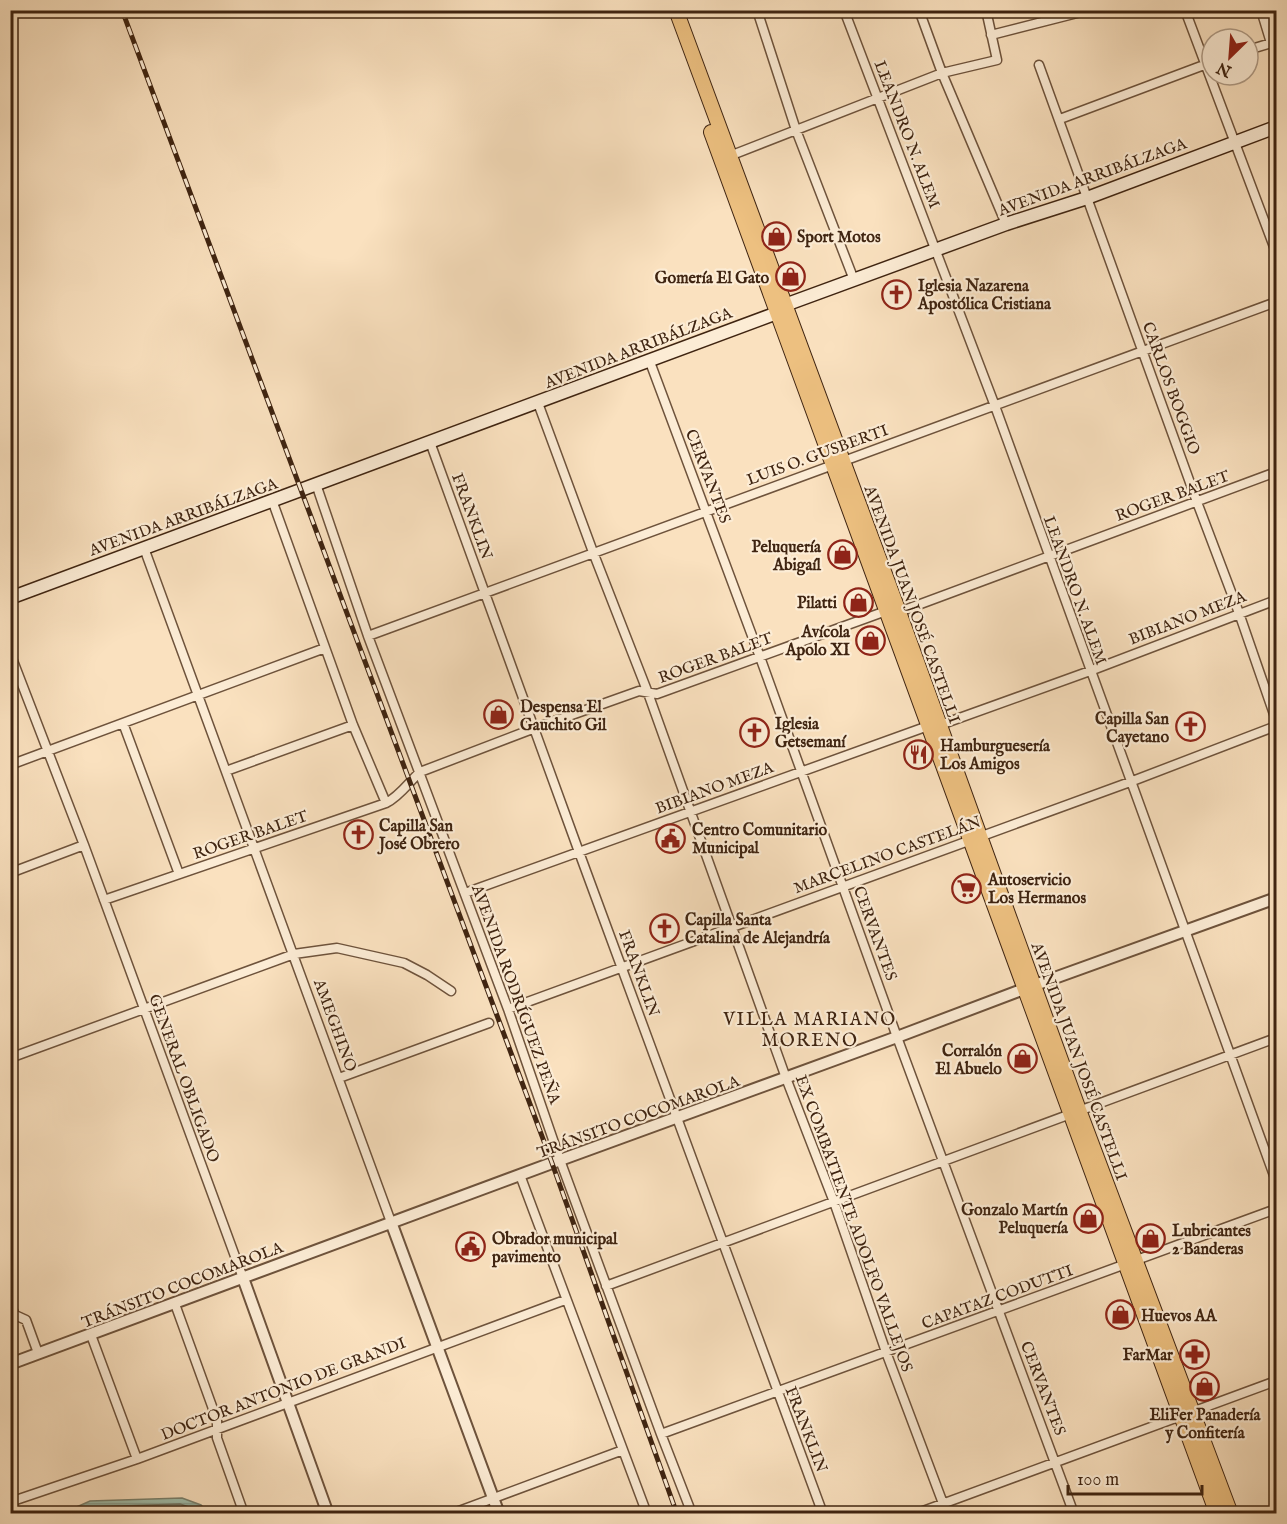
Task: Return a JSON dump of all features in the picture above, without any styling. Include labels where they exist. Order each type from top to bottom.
[{"type":"main road","name":"AVENIDA JUAN JOSÉ CASTELLI","points":[[667,10],[726,158]]},
{"type":"main road","name":"AVENIDA JUAN JOSÉ CASTELLI","points":[[676,10],[726,158],[1186,1413],[1217,1514]]},
{"type":"main road","name":"AVENIDA ARRIBÁLZAGA","points":[[10,598],[650,362],[854,280],[1006,224],[1087,198],[1276,127]]},
{"type":"main road","name":"AVENIDA JUAN JOSÉ CASTELLI","points":[[1186,1413],[1230,1514]]},
{"type":"street","points":[[758,10],[796,130],[854,280]]},
{"type":"street","name":"LEANDRO N. ALEM","points":[[844,10],[994,406],[1130,782],[1187,931],[1276,1181]]},
{"type":"street","points":[[919,10],[942,73],[1006,224]]},
{"type":"street","points":[[726,158],[942,73],[997,60],[986,10]]},
{"type":"street","points":[[991,35],[1089,10]]},
{"type":"street","points":[[1185,10],[1200,45]]},
{"type":"street","points":[[1260,46],[1271,43],[1261,10]]},
{"type":"street","points":[[1265,21],[1276,18]]},
{"type":"street","name":"CARLOS BOGGIO","points":[[1039,65],[1276,720]]},
{"type":"street","points":[[1060,119],[1200,66]]},
{"type":"street","points":[[1216,87],[1234,142],[1276,252]]},
{"type":"street","name":"LUIS O. GUSBERTI","points":[[368,636],[1276,302]]},
{"type":"street","name":"CERVANTES","points":[[650,362],[1074,1514]]},
{"type":"street","name":"EX COMBATIENTE ADOLFO VALLEJOS","points":[[538,403],[648,693],[786,1078],[834,1202],[886,1352],[947,1514]]},
{"type":"street","name":"FRANKLIN","points":[[430,442],[823,1514]]},
{"type":"street","name":"ROGER BALET","points":[[104,900],[386,803],[398,797],[420,772],[535,728],[639,692],[657,694],[1048,557],[1276,472]]},
{"type":"street","name":"AVENIDA RODRÍGUEZ PEÑA","points":[[316,484],[368,636],[508,1009],[560,1160],[692,1514]]},
{"type":"street","points":[[272,500],[353,725],[386,803]]},
{"type":"street","name":"AMEGHINO","points":[[144,548],[499,1514]]},
{"type":"street","name":"BIBIANO MEZA","points":[[465,893],[802,771],[1090,671],[1276,600]]},
{"type":"street","points":[[10,765],[325,648]]},
{"type":"street","name":"GENERAL OBLIGADO","points":[[10,653],[84,845],[328,1514]]},
{"type":"street","points":[[123,723],[179,874]]},
{"type":"street","points":[[226,771],[353,725]]},
{"type":"street","name":"MARCELINO CASTELÁN","points":[[508,1009],[1130,782],[1276,726]]},
{"type":"street","points":[[10,873],[84,845]]},
{"type":"street","name":"TRÁNSITO COCOMAROLA","points":[[10,1364],[1276,898]]},
{"type":"street","points":[[10,1058],[294,954],[337,948],[404,963],[451,991]]},
{"type":"street","points":[[339,1078],[489,1023]]},
{"type":"street","points":[[606,1286],[1276,1038]]},
{"type":"street","points":[[520,1175],[647,1514]]},
{"type":"street","name":"CAPATAZ CODUTTI","points":[[661,1434],[1276,1209]]},
{"type":"street","name":"DOCTOR ANTONIO DE GRANDI","points":[[10,1502],[217,1430],[287,1402],[566,1300]]},
{"type":"street","points":[[10,1304],[13,1316],[26,1320],[38,1353]]},
{"type":"street","points":[[175,1304],[217,1420],[217,1438],[244,1514]]},
{"type":"street","points":[[91,1335],[136,1459]]},
{"type":"street","points":[[915,1514],[1276,1381]]},
{"type":"street","points":[[451,1514],[623,1450]]},
{"type":"water","points":[[182,1498],[201,1505],[208,1513],[63,1513],[90,1501]]},
{"type":"railway","points":[[122,10],[552,1163],[677,1514]]},
{"type":"place","name":"Sport Motos","points":[[776,236]]},
{"type":"place","name":"Gomería El Gato","points":[[790,277]]},
{"type":"place","name":"Iglesia Nazarena Apostólica Cristiana","points":[[897,294]]},
{"type":"place","name":"Peluquería Abigaíl","points":[[842,555]]},
{"type":"place","name":"Pilatti","points":[[858,602]]},
{"type":"place","name":"Avícola Apolo XI","points":[[871,640]]},
{"type":"place","name":"Despensa El Gauchito Gil","points":[[499,715]]},
{"type":"place","name":"Capilla San Cayetano","points":[[1190,727]]},
{"type":"place","name":"Iglesia Getsemaní","points":[[754,732]]},
{"type":"place","name":"Hamburguesería Los Amigos","points":[[919,754]]},
{"type":"place","name":"Capilla San José Obrero","points":[[358,834]]},
{"type":"place","name":"Centro Comunitario Municipal","points":[[671,838]]},
{"type":"place","name":"Autoservicio Los Hermanos","points":[[967,888]]},
{"type":"place","name":"Capilla Santa Catalina de Alejandría","points":[[664,928]]},
{"type":"place","name":"Corralón El Abuelo","points":[[1023,1059]]},
{"type":"place","name":"Gonzalo Martín Peluquería","points":[[1089,1218]]},
{"type":"place","name":"Lubricantes 2 Banderas","points":[[1151,1239]]},
{"type":"place","name":"Obrador municipal pavimento","points":[[471,1247]]},
{"type":"place","name":"Huevos AA","points":[[1120,1315]]},
{"type":"place","name":"FarMar","points":[[1194,1354]]},
{"type":"place","name":"EliFer Panadería y Confitería","points":[[1205,1386]]},
{"type":"district","name":"VILLA MARIANO MORENO","points":[[810,1029]]}]
